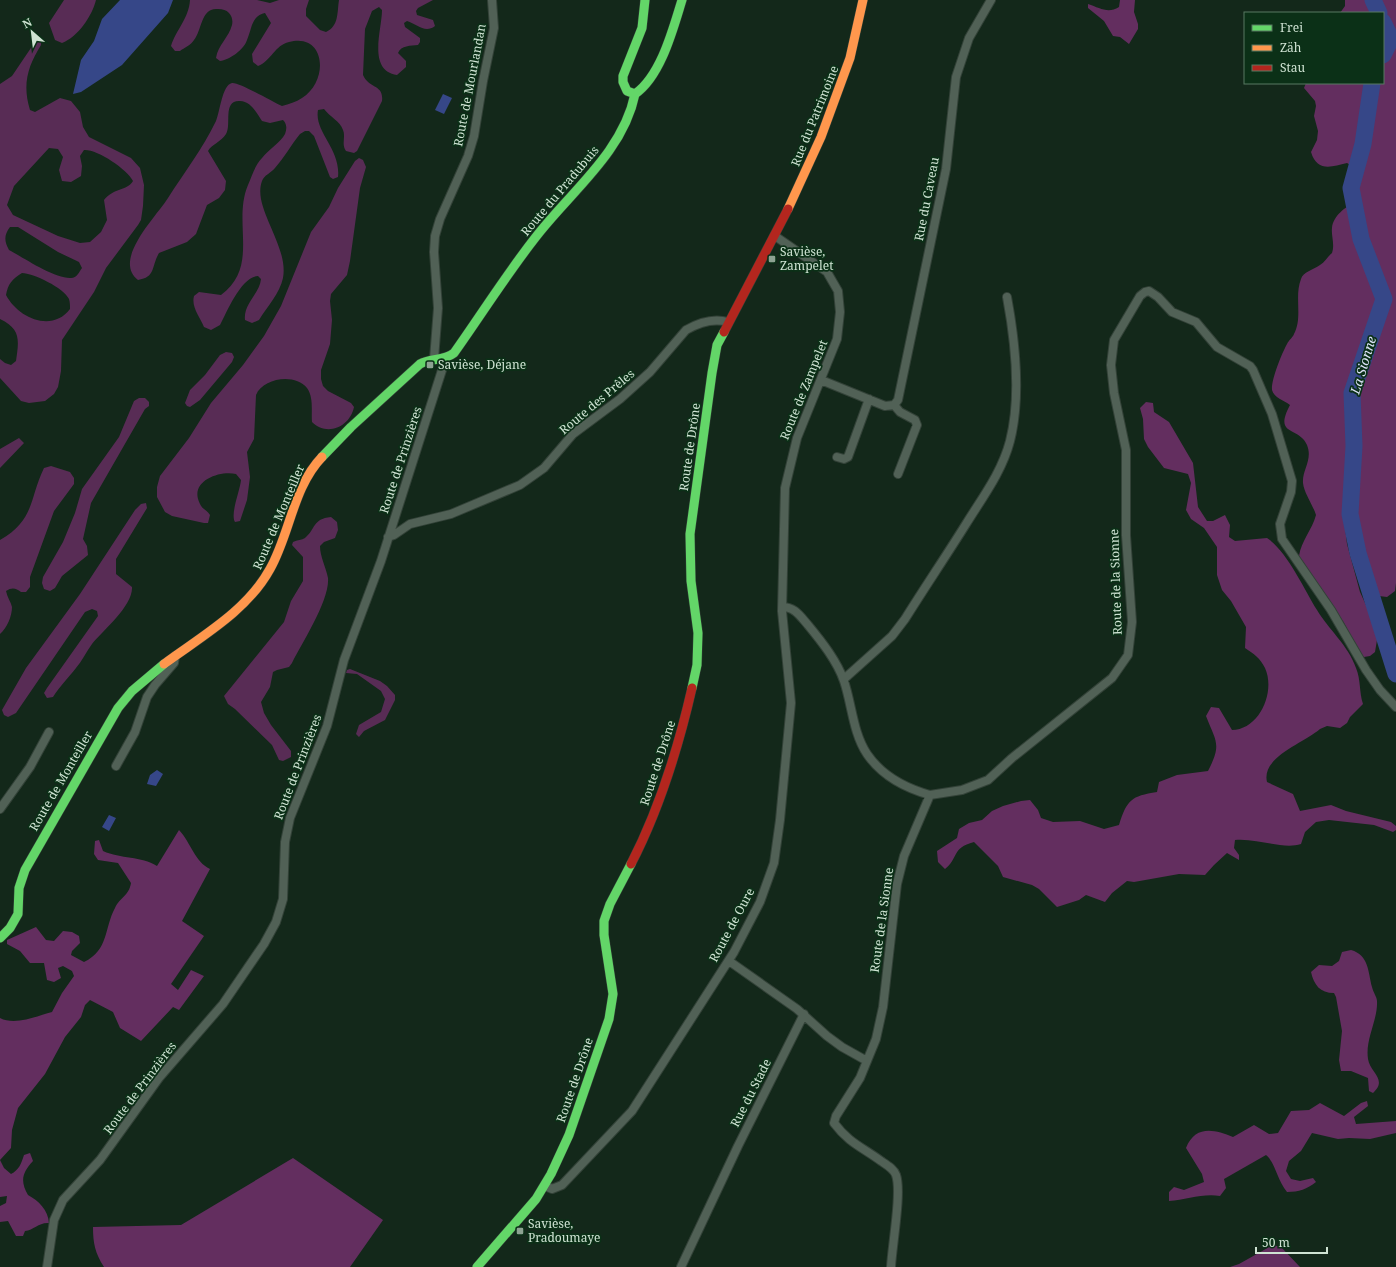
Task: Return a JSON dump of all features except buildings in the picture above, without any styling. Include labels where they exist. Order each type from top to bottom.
[{"type":"street","name":"Route de Mourlandan","points":[[439,359],[438,302],[434,252],[435,236],[440,219],[468,156],[474,136],[494,28],[492,0]]},
{"type":"street","points":[[635,94],[626,91],[623,79],[642,28],[645,0]]},
{"type":"street","name":"Route du Pradubuis","points":[[439,359],[456,350],[535,237],[601,163],[620,131],[633,104],[635,94],[644,87],[664,51],[682,0]]},
{"type":"street","name":"Rue du Patrimoine","points":[[775,236],[811,160],[832,110],[850,58],[863,0]]},
{"type":"street","name":"Rue du Caveau","points":[[894,405],[897,402],[900,393],[946,169],[956,77],[969,38],[990,0]]},
{"type":"street","name":"Route de Drône","points":[[477,1267],[530,1206],[545,1186],[565,1145],[609,1019],[613,994],[604,935],[606,915],[640,847],[661,799],[688,710],[699,648],[690,562],[692,521],[715,354],[721,336],[728,322],[775,236]]},
{"type":"street","name":"Route de Zampelet","points":[[775,236],[827,272],[838,291],[840,312],[839,332],[822,380],[797,438],[786,482],[782,607]]},
{"type":"street","name":"Route de la Sionne","points":[[891,1267],[898,1181],[896,1174],[893,1169],[881,1160],[844,1136],[834,1123],[838,1112],[860,1078],[876,1039],[883,1007],[897,884],[904,856],[930,794],[962,790],[988,780],[1015,755],[1107,683],[1121,667],[1128,655],[1132,622],[1126,535],[1126,450],[1114,393],[1112,365],[1114,340],[1140,296],[1145,292],[1149,292],[1158,297],[1172,312],[1196,322],[1217,347],[1250,366],[1253,370],[1272,414],[1292,481],[1291,492],[1280,524],[1282,539],[1331,610],[1366,670],[1380,690],[1396,707]]},
{"type":"street","points":[[844,679],[892,636],[905,619],[998,471],[1010,443],[1015,402],[1012,336],[1007,297]]},
{"type":"street","name":"Route des Prêles","points":[[388,537],[394,535],[410,524],[451,514],[520,485],[544,468],[573,434],[620,399],[650,372],[686,330],[716,320],[728,322]]},
{"type":"street","name":"Route de Prinzières","points":[[47,1267],[54,1220],[60,1204],[71,1189],[100,1160],[159,1078],[223,1004],[264,944],[276,922],[283,899],[286,842],[290,818],[324,734],[344,660],[388,537],[444,367],[439,359]]},
{"type":"street","name":"Route de Monteiller","points":[[0,938],[14,923],[18,914],[19,888],[25,870],[114,715],[127,696],[142,681],[242,606],[262,585],[271,568],[301,490],[319,459],[416,367],[426,360],[439,359]]},
{"type":"street","points":[[822,380],[885,406],[894,405],[900,412],[915,420],[917,425],[898,474]]},
{"type":"street","points":[[837,457],[848,457],[869,399]]},
{"type":"street","points":[[782,607],[792,609],[817,635],[836,664],[844,679],[859,735],[867,754],[880,769],[893,779],[913,789],[930,794]]},
{"type":"street","name":"Route de Oure","points":[[545,1186],[552,1189],[562,1185],[632,1111],[729,961],[753,917],[768,881],[774,863],[779,826],[791,703],[782,607]]},
{"type":"street","name":"Route de Monteiller","points":[[116,766],[135,732],[147,697],[158,681],[174,663],[175,656]]},
{"type":"street","points":[[0,809],[30,768],[49,732]]},
{"type":"street","points":[[729,961],[804,1014],[827,1036],[842,1047],[867,1061]]},
{"type":"street","name":"Rue du Stade","points":[[681,1267],[738,1146],[804,1014]]},
{"type":"shaded area","points":[[64,0],[96,0],[84,25],[74,36],[62,43],[55,40],[49,23]]},
{"type":"shaded area","points":[[190,0],[257,0],[270,3],[279,0],[309,0],[306,9],[306,16],[320,30],[326,32],[335,23],[339,0],[433,0],[418,8],[416,11],[417,15],[433,20],[435,26],[424,29],[407,21],[404,23],[405,27],[420,38],[420,42],[418,45],[406,46],[399,50],[398,53],[406,61],[406,67],[397,75],[388,72],[382,66],[378,48],[382,10],[379,7],[372,11],[365,29],[363,75],[369,83],[381,92],[382,101],[357,151],[354,153],[346,151],[342,127],[324,109],[318,110],[320,126],[336,158],[338,177],[333,179],[330,177],[314,136],[309,131],[305,131],[300,134],[278,164],[263,179],[260,192],[266,215],[281,253],[283,278],[279,289],[259,320],[252,323],[245,320],[245,314],[258,289],[261,279],[258,276],[252,278],[246,282],[235,296],[220,325],[211,330],[204,327],[196,312],[193,300],[194,296],[199,292],[221,295],[233,284],[239,271],[242,257],[244,199],[248,185],[257,164],[285,134],[286,127],[283,120],[270,123],[262,121],[253,108],[247,103],[240,101],[231,104],[228,114],[228,130],[222,139],[208,151],[226,181],[225,190],[219,198],[207,205],[196,234],[187,242],[159,253],[152,271],[144,279],[138,280],[131,272],[130,261],[133,250],[146,227],[168,198],[205,141],[216,121],[224,94],[229,85],[232,83],[242,86],[282,106],[302,98],[311,90],[317,80],[320,70],[320,60],[316,51],[310,44],[301,41],[289,42],[280,46],[266,61],[258,66],[253,62],[252,54],[271,23],[265,13],[254,20],[247,40],[240,51],[232,57],[220,61],[216,58],[217,53],[232,25],[232,17],[226,10],[223,9],[212,9],[208,12],[205,15],[197,36],[193,42],[180,51],[175,51],[171,46],[185,18]]},
{"type":"shaded area","points":[[1120,0],[1135,0],[1134,12],[1138,29],[1129,44],[1120,37],[1113,36],[1104,21],[1088,8],[1088,4],[1104,10],[1115,9],[1119,7]]},
{"type":"shaded area","points":[[1345,0],[1396,0],[1396,583],[1395,591],[1387,597],[1379,596],[1373,587],[1361,546],[1357,539],[1356,521],[1353,517],[1344,519],[1347,544],[1360,592],[1376,627],[1377,640],[1375,652],[1370,656],[1364,657],[1359,653],[1344,623],[1335,612],[1299,556],[1302,545],[1316,515],[1303,483],[1309,450],[1299,435],[1286,427],[1284,422],[1290,405],[1277,397],[1272,390],[1273,380],[1280,360],[1297,327],[1298,293],[1301,279],[1306,273],[1322,264],[1332,253],[1333,224],[1340,212],[1355,203],[1352,196],[1360,181],[1359,170],[1347,163],[1330,167],[1317,163],[1311,152],[1317,140],[1318,131],[1314,116],[1316,106],[1315,101],[1304,88],[1306,84],[1384,84],[1384,12],[1341,12],[1345,6]]},
{"type":"shaded area","points":[[37,39],[41,41],[41,45],[33,60],[28,76],[27,92],[30,110],[35,112],[60,98],[71,101],[80,112],[83,127],[89,137],[131,158],[140,168],[144,185],[141,220],[106,268],[94,292],[62,340],[61,371],[58,387],[54,394],[45,401],[29,403],[21,401],[0,378],[0,359],[11,365],[16,361],[18,347],[15,331],[7,323],[0,319],[0,84],[12,76]],"holes":[[[49,148],[58,149],[63,157],[59,170],[62,181],[71,182],[81,176],[82,166],[80,156],[84,150],[104,156],[125,171],[133,181],[127,186],[111,193],[104,200],[107,220],[101,232],[90,242],[80,243],[58,236],[13,215],[7,205],[14,186]],[[10,227],[18,227],[58,252],[79,262],[82,268],[73,278],[48,272],[9,250],[5,238]],[[22,273],[27,274],[55,286],[69,299],[70,309],[63,316],[54,320],[36,320],[27,316],[11,303],[6,295],[9,285]]]},
{"type":"shaded area","points":[[359,158],[363,160],[366,167],[360,188],[350,261],[347,275],[331,294],[330,301],[332,320],[330,344],[321,370],[323,386],[328,391],[351,403],[354,407],[352,414],[348,420],[337,428],[324,429],[312,422],[311,396],[307,388],[302,383],[287,379],[272,381],[260,389],[256,395],[254,439],[247,452],[250,477],[247,500],[240,521],[235,522],[234,508],[241,480],[236,474],[229,473],[214,476],[208,479],[202,483],[198,489],[197,496],[200,504],[210,515],[208,523],[172,516],[165,512],[157,497],[157,487],[160,476],[189,438],[211,403],[243,365],[264,336],[281,306],[311,232],[329,207],[338,188],[355,161]]},
{"type":"shaded area","points":[[226,352],[232,353],[234,357],[232,362],[200,400],[190,407],[187,406],[185,403],[190,390],[205,375],[220,355]]},
{"type":"shaded area","points":[[139,398],[145,398],[149,402],[149,406],[145,409],[91,503],[83,539],[87,546],[88,555],[62,576],[55,588],[50,591],[44,589],[42,583],[43,577],[63,542],[75,513],[82,489],[119,437],[134,401]]},
{"type":"shaded area","points":[[1146,402],[1153,403],[1154,412],[1169,422],[1193,463],[1198,507],[1207,521],[1213,521],[1225,515],[1230,525],[1229,537],[1235,541],[1267,538],[1274,544],[1295,571],[1322,617],[1353,660],[1358,672],[1363,704],[1350,717],[1347,723],[1340,728],[1327,726],[1285,751],[1270,765],[1267,773],[1267,782],[1293,794],[1300,811],[1331,805],[1346,811],[1391,822],[1396,826],[1396,830],[1393,832],[1374,825],[1329,820],[1316,822],[1305,832],[1301,844],[1286,846],[1235,840],[1234,848],[1239,855],[1239,860],[1227,853],[1205,875],[1179,874],[1134,882],[1127,881],[1112,893],[1105,902],[1086,895],[1079,900],[1057,907],[1039,889],[1032,885],[1003,877],[998,866],[974,842],[967,844],[958,850],[952,861],[945,869],[938,862],[937,851],[957,838],[959,829],[969,823],[982,820],[992,811],[1003,806],[1021,801],[1030,800],[1038,810],[1041,818],[1053,822],[1080,821],[1104,829],[1119,825],[1125,810],[1131,801],[1141,795],[1157,792],[1159,782],[1177,775],[1208,771],[1216,749],[1215,738],[1206,716],[1211,707],[1219,708],[1232,730],[1242,728],[1250,724],[1263,708],[1267,698],[1268,678],[1265,668],[1256,656],[1245,648],[1246,627],[1231,601],[1222,590],[1217,575],[1217,547],[1204,528],[1191,519],[1186,510],[1191,483],[1188,474],[1164,468],[1148,447],[1144,439],[1143,419],[1140,408]]},
{"type":"shaded area","points":[[19,438],[24,443],[0,468],[0,449]]},
{"type":"shaded area","points":[[51,466],[70,472],[74,478],[74,484],[54,511],[30,577],[30,587],[26,592],[21,592],[14,588],[6,591],[12,610],[7,625],[0,634],[0,540],[20,525],[30,508],[44,468]]},
{"type":"shaded area","points":[[146,503],[147,508],[116,559],[116,574],[132,587],[128,602],[123,610],[92,644],[53,697],[47,698],[44,693],[47,688],[98,616],[97,611],[92,609],[85,612],[16,713],[8,717],[4,715],[2,710],[26,668],[80,594],[135,510],[141,504]]},
{"type":"shaded area","points":[[331,517],[337,522],[338,530],[335,538],[324,542],[320,546],[328,578],[325,598],[292,663],[289,667],[273,672],[270,687],[261,702],[264,713],[271,725],[291,751],[291,757],[283,761],[279,760],[272,745],[228,704],[224,696],[284,622],[291,601],[303,581],[303,557],[292,545],[293,542],[305,538],[320,520]]},
{"type":"shaded area","points":[[350,669],[380,681],[395,695],[395,700],[385,720],[364,731],[359,737],[356,734],[359,725],[381,712],[385,699],[381,691],[357,674],[346,673],[347,670]]},
{"type":"shaded area","points":[[179,830],[197,857],[210,869],[182,921],[204,936],[171,984],[178,990],[191,970],[204,976],[179,1010],[173,1007],[141,1041],[120,1028],[113,1012],[90,1000],[85,1005],[81,1017],[65,1037],[45,1074],[18,1108],[12,1130],[11,1148],[0,1160],[0,1018],[19,1021],[52,1012],[62,993],[74,976],[72,971],[63,966],[58,968],[61,978],[54,982],[47,980],[44,963],[30,963],[20,951],[7,944],[7,940],[36,927],[46,940],[54,941],[63,931],[72,932],[79,936],[80,943],[72,951],[71,955],[84,962],[92,957],[102,945],[115,908],[128,891],[131,883],[118,863],[98,860],[94,854],[95,841],[99,840],[103,851],[110,854],[138,859],[157,866]]},
{"type":"shaded area","points":[[1351,950],[1357,952],[1367,965],[1377,999],[1376,1015],[1368,1044],[1369,1064],[1379,1080],[1379,1084],[1373,1093],[1369,1091],[1368,1078],[1351,1071],[1341,1071],[1339,1060],[1342,1031],[1336,997],[1334,993],[1325,992],[1318,987],[1311,972],[1319,965],[1332,966],[1339,961],[1342,952]]},
{"type":"shaded area","points":[[1367,1101],[1368,1106],[1354,1117],[1356,1124],[1396,1121],[1396,1133],[1370,1139],[1338,1139],[1312,1133],[1301,1151],[1289,1161],[1286,1171],[1291,1179],[1300,1181],[1313,1178],[1316,1182],[1309,1187],[1299,1191],[1287,1192],[1272,1162],[1266,1155],[1224,1179],[1226,1188],[1220,1196],[1201,1196],[1169,1201],[1169,1192],[1174,1187],[1184,1190],[1204,1182],[1202,1174],[1186,1148],[1194,1135],[1200,1132],[1212,1131],[1233,1137],[1254,1125],[1269,1134],[1278,1133],[1291,1111],[1309,1110],[1320,1103],[1344,1116],[1361,1103]]},
{"type":"shaded area","points":[[30,1153],[33,1161],[24,1173],[23,1181],[25,1190],[28,1195],[36,1200],[45,1210],[49,1223],[42,1224],[25,1231],[23,1236],[16,1236],[8,1221],[0,1222],[0,1206],[6,1203],[7,1196],[0,1197],[0,1160],[4,1168],[11,1174],[16,1171],[24,1155]]},
{"type":"shaded area","points":[[293,1158],[383,1220],[350,1267],[104,1267],[98,1257],[93,1238],[93,1227],[181,1225]]},
{"type":"shaded area","points":[[1273,1245],[1281,1247],[1300,1267],[1230,1267],[1239,1264]]},
{"type":"water","points":[[120,0],[173,0],[168,13],[122,65],[81,92],[73,94],[81,60],[94,41],[102,19]]},
{"type":"water","points":[[443,94],[452,98],[444,114],[435,110]]},
{"type":"water","points":[[157,770],[163,774],[156,786],[147,784],[150,775]]},
{"type":"water","points":[[109,815],[116,818],[109,831],[102,827]]},
{"type":"waterway","name":"La Sionne","points":[[1373,0],[1379,12]]},
{"type":"waterway","name":"La Sionne","points":[[1384,24],[1391,39],[1384,53]]},
{"type":"waterway","name":"La Sionne","points":[[1372,84],[1363,144],[1351,188],[1361,239],[1384,299],[1352,393],[1354,446],[1350,514],[1358,553],[1396,674]]},
{"type":"traffic: fast","points":[[635,94],[627,91],[623,82],[623,76],[642,28],[645,0]]},
{"type":"traffic: fast","points":[[635,94],[644,86],[659,64],[670,38],[682,0]]},
{"type":"traffic: fast","points":[[322,457],[351,427],[420,364],[450,356],[454,353],[524,252],[607,154],[629,115],[635,94]]},
{"type":"traffic: fast","points":[[692,688],[697,665],[698,633],[691,581],[690,534],[712,373],[717,345],[724,332]]},
{"type":"traffic: fast","points":[[0,938],[10,928],[18,914],[19,888],[25,870],[118,708],[132,691],[164,664]]},
{"type":"traffic: fast","points":[[477,1267],[536,1199],[551,1174],[569,1135],[609,1019],[613,994],[604,935],[604,921],[610,904],[631,864]]},
{"type":"traffic: slow","points":[[788,209],[821,137],[850,58],[863,0]]},
{"type":"traffic: slow","points":[[164,664],[223,622],[249,598],[260,584],[277,555],[304,482],[322,457]]},
{"type":"traffic: jam","points":[[724,332],[788,209]]},
{"type":"traffic: jam","points":[[631,864],[651,821],[667,778],[681,733],[692,688]]},
{"type":"place","name":"Savièse, Zampelet","points":[[772,259]]},
{"type":"place","name":"Savièse, Déjane","points":[[430,365]]},
{"type":"place","name":"Savièse, Pradoumaye","points":[[520,1231]]}]
